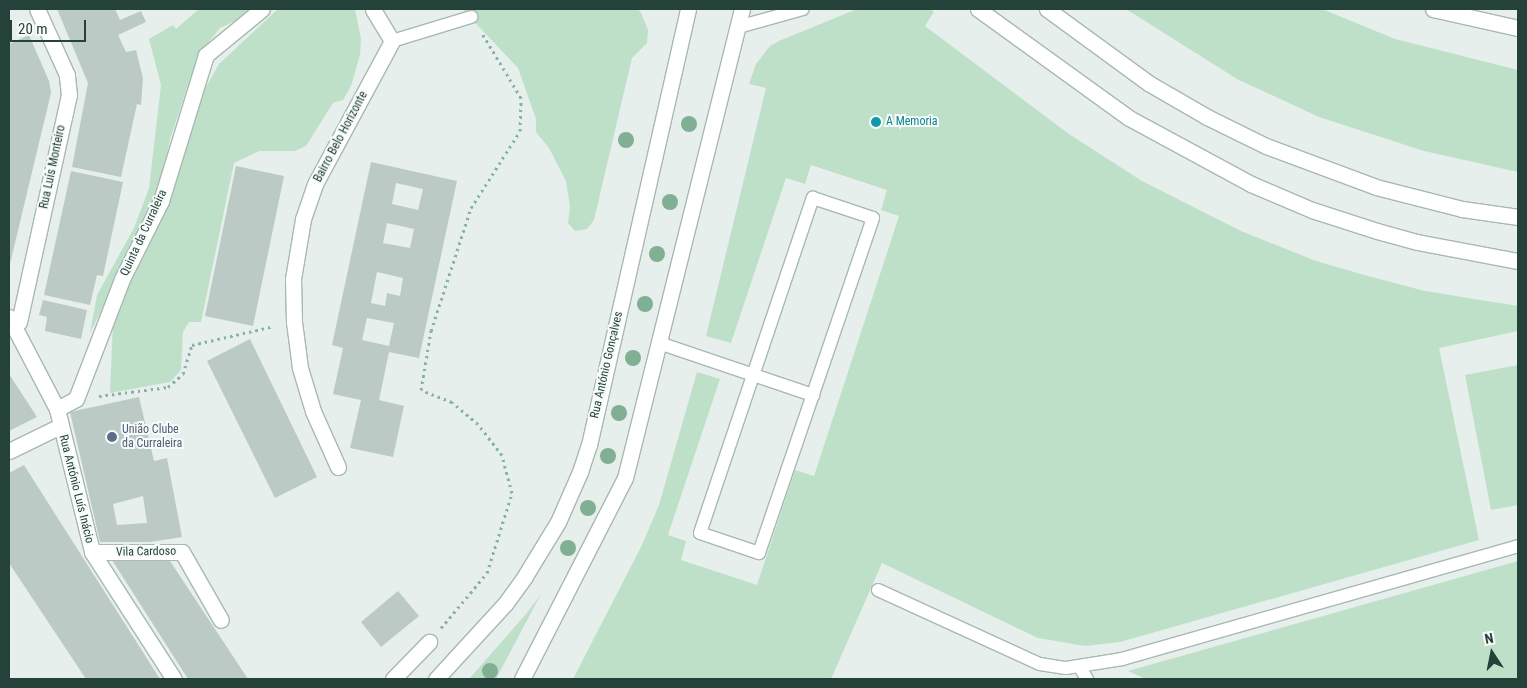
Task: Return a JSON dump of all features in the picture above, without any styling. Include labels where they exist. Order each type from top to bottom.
[{"type":"main road","name":"Rua Luís Monteiro","points":[[11,320],[19,322],[69,95],[67,75],[37,9]]},
{"type":"main road","name":"Quinta da Curraleira","points":[[76,399],[122,279],[161,201],[206,55],[262,9]]},
{"type":"main road","points":[[373,9],[392,41]]},
{"type":"main road","name":"Rua António Gonçalves","points":[[436,679],[505,604],[525,576],[558,522],[580,472],[589,445],[687,9]]},
{"type":"main road","points":[[522,679],[625,478],[742,9]]},
{"type":"main road","points":[[978,9],[1129,118],[1258,187],[1377,231],[1435,246],[1518,261]]},
{"type":"main road","points":[[1047,9],[1150,84],[1207,117],[1275,149],[1376,187],[1462,209],[1518,217]]},
{"type":"main road","points":[[1433,9],[1518,28]]},
{"type":"main road","name":"Bairro Belo Horizonte","points":[[338,467],[306,390],[294,322],[296,258],[308,201],[326,161],[392,41]]},
{"type":"main road","name":"Rua António Luís Inácio","points":[[11,320],[57,409],[92,552],[174,679]]},
{"type":"main road","points":[[57,409],[76,399]]},
{"type":"main road","points":[[9,452],[60,426]]},
{"type":"main road","name":"Vila Cardoso","points":[[92,552],[182,552],[221,620]]},
{"type":"main road","points":[[394,679],[430,642]]},
{"type":"lane","points":[[738,27],[803,9]]},
{"type":"lane","points":[[392,41],[471,17]]},
{"type":"lane","points":[[814,198],[873,218],[813,395],[759,554],[700,533],[814,198]]},
{"type":"lane","points":[[658,343],[813,395]]},
{"type":"lane","points":[[878,590],[1040,664],[1079,666],[1122,659],[1518,546]]},
{"type":"lane","points":[[1079,666],[1086,679]]},
{"type":"path","points":[[430,642],[487,573],[512,493],[502,455],[478,424],[452,402],[421,390],[431,331],[471,208],[520,131],[521,98],[502,62],[471,17]]},
{"type":"path","points":[[76,399],[168,387],[183,374],[192,345],[294,322]]},
{"type":"green space","points":[[199,9],[261,9],[220,28],[198,55],[170,139],[159,194],[90,333],[97,295],[134,228],[149,188],[161,85],[149,39],[173,25],[176,29]]},
{"type":"green space","points":[[278,9],[355,9],[361,39],[360,55],[351,86],[343,100],[333,103],[306,146],[295,151],[259,151],[234,163],[201,322],[189,322],[183,332],[181,370],[170,382],[110,393],[113,323],[124,287],[162,219],[194,108],[219,64]]},
{"type":"green space","points":[[462,9],[638,9],[641,13],[648,30],[647,43],[632,58],[594,220],[587,229],[575,231],[568,223],[570,207],[566,181],[549,148],[536,132],[536,119],[518,68]]},
{"type":"green space","points":[[857,9],[931,9],[934,12],[925,26],[1069,134],[1142,181],[1241,231],[1316,261],[1368,276],[1425,291],[1518,306],[1518,331],[1439,348],[1479,540],[1120,642],[1085,646],[1038,638],[882,563],[831,679],[573,679],[642,545],[659,505],[697,372],[720,379],[668,535],[686,541],[681,560],[757,585],[795,470],[814,476],[899,216],[881,210],[887,190],[811,165],[805,184],[786,178],[731,343],[706,336],[766,88],[749,84],[756,64],[770,46],[779,41]]},
{"type":"green space","points":[[1126,9],[1322,9],[1395,39],[1518,70],[1518,172],[1424,151],[1319,117],[1237,79]]},
{"type":"green space","points":[[1518,365],[1518,505],[1491,510],[1465,375]]},
{"type":"green space","points":[[1518,561],[1518,679],[1146,679],[1128,671]]},
{"type":"green space","points":[[541,594],[496,679],[469,679],[526,614]]},
{"type":"building","points":[[57,9],[115,9],[120,20],[141,11],[146,22],[118,35],[126,52],[136,50],[143,78],[141,105],[137,104],[121,177],[72,167],[88,83]]},
{"type":"building","points":[[29,35],[49,81],[51,93],[9,268],[9,44]]},
{"type":"building","points":[[371,162],[457,181],[419,358],[389,352],[379,400],[404,406],[393,457],[350,448],[361,400],[333,394],[343,348],[332,345]],"holes":[[[396,183],[423,189],[418,210],[392,204]],[[387,223],[414,229],[410,248],[383,243]],[[377,272],[403,278],[400,296],[387,293],[385,306],[371,303]],[[367,318],[394,323],[389,346],[362,340]]]},
{"type":"building","points":[[236,166],[284,176],[253,326],[205,316]]},
{"type":"building","points":[[71,171],[123,182],[103,276],[97,275],[90,305],[44,295]]},
{"type":"building","points":[[43,300],[87,310],[81,339],[45,331],[47,317],[39,315]]},
{"type":"building","points":[[250,339],[317,477],[275,498],[207,361]]},
{"type":"building","points":[[9,374],[37,417],[9,431]]},
{"type":"building","points":[[139,397],[154,461],[167,458],[182,537],[150,542],[100,542],[70,412]],"holes":[[[143,496],[147,523],[117,525],[113,504]]]},
{"type":"building","points":[[24,465],[160,679],[86,679],[9,563],[9,473]]},
{"type":"building","points":[[166,555],[248,679],[188,679],[112,560]]},
{"type":"building","points":[[398,591],[419,616],[381,647],[361,622]]},
{"type":"place","name":"A Memoria","points":[[876,122]]},
{"type":"place","name":"União Clube da Curraleira","points":[[112,437]]}]
